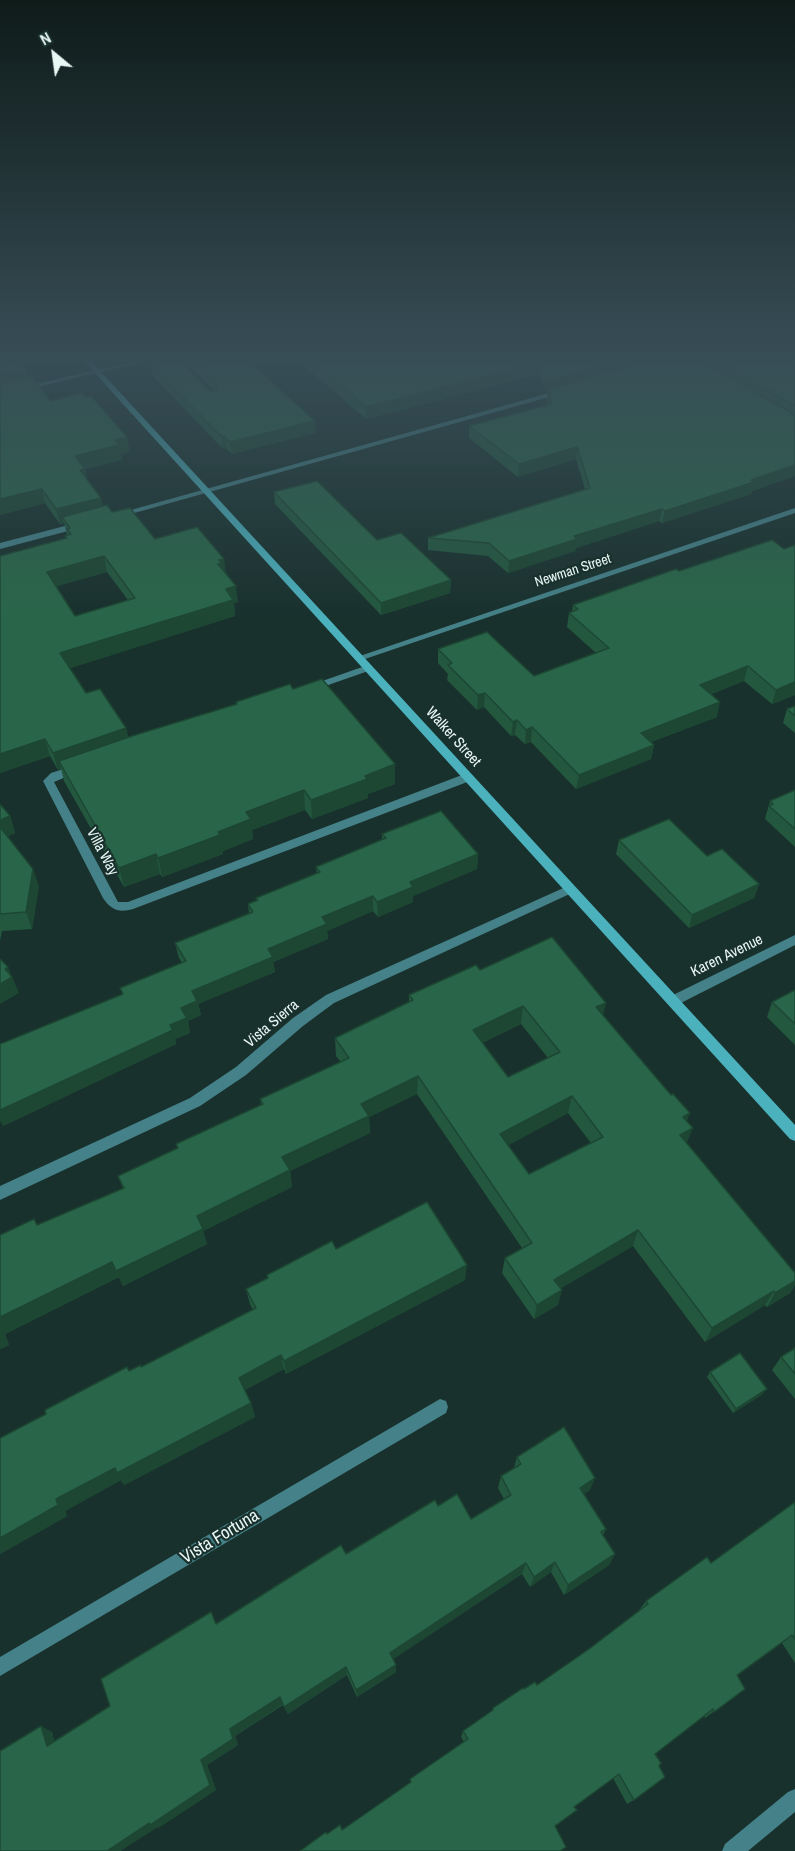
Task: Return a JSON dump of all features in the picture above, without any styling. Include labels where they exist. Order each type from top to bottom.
[{"type":"main road","name":"Walker Street","points":[[166,447],[466,778],[795,1135]]},
{"type":"street","points":[[112,516],[364,447]]},
{"type":"street","name":"Newman Street","points":[[359,658],[795,510]]},
{"type":"street","points":[[0,546],[89,522]]},
{"type":"street","points":[[301,691],[368,668]]},
{"type":"street","name":"Villa Way","points":[[89,764],[55,776],[48,781],[109,898],[116,906],[129,906],[466,778]]},
{"type":"street","name":"Vista Sierra","points":[[0,1193],[195,1102],[241,1071],[298,1022],[330,999],[570,889]]},
{"type":"street","name":"Karen Avenue","points":[[673,1001],[795,940]]},
{"type":"street","name":"Vista Fortuna","points":[[0,1667],[440,1407]]},
{"type":"street","points":[[732,1851],[795,1799]]},
{"type":"building","points":[[0,447],[109,447],[75,456],[85,469],[80,470],[101,498],[56,509],[42,489],[0,499]]},
{"type":"building","points":[[497,447],[576,447],[519,464]]},
{"type":"building","points":[[577,447],[795,447],[795,465],[751,480],[754,482],[665,511],[662,509],[574,536],[577,539],[509,561],[489,543],[428,538],[590,488]]},
{"type":"building","points":[[317,481],[377,540],[401,533],[451,580],[381,603],[274,492]]},
{"type":"building","points":[[107,505],[112,512],[130,508],[155,539],[197,527],[224,559],[219,560],[222,563],[218,564],[236,586],[226,589],[233,600],[60,653],[86,693],[100,689],[126,728],[53,753],[45,739],[0,754],[0,556],[67,538],[65,536],[71,534],[67,529],[70,528],[62,517]],"holes":[[[104,556],[135,598],[75,616],[47,572]]]},
{"type":"building","points":[[772,540],[784,549],[795,545],[795,682],[776,690],[748,666],[700,685],[720,702],[641,733],[654,745],[579,775],[532,727],[526,730],[517,720],[513,722],[485,693],[478,695],[448,665],[452,663],[438,649],[487,632],[534,676],[609,648],[569,613],[578,609],[573,605],[676,569],[679,571]]},
{"type":"building","points":[[322,679],[395,764],[365,776],[367,779],[311,800],[304,790],[246,812],[251,819],[218,832],[220,835],[158,858],[156,854],[119,868],[59,761],[237,704],[236,702],[290,684],[293,689]]},
{"type":"building","points":[[795,706],[795,716],[787,709]]},
{"type":"building","points":[[795,790],[795,829],[769,806],[773,804],[770,801]]},
{"type":"building","points":[[0,804],[10,816],[0,820]]},
{"type":"building","points":[[441,811],[478,854],[410,882],[413,887],[377,902],[373,896],[322,917],[327,924],[268,949],[273,957],[192,991],[197,1001],[181,1008],[187,1018],[170,1025],[173,1030],[0,1110],[0,1044],[123,994],[120,988],[186,961],[175,943],[253,912],[248,904],[258,900],[256,898],[320,872],[316,867],[386,838],[382,834]]},
{"type":"building","points":[[669,819],[707,856],[722,849],[759,884],[692,915],[619,840]]},
{"type":"building","points":[[0,827],[33,869],[26,912],[0,914]]},
{"type":"building","points":[[552,937],[606,1003],[596,1007],[671,1095],[673,1094],[690,1113],[683,1117],[693,1128],[680,1135],[795,1273],[795,1281],[712,1328],[638,1230],[554,1280],[562,1290],[537,1305],[505,1258],[532,1243],[418,1076],[361,1104],[369,1116],[282,1157],[290,1170],[197,1216],[203,1229],[116,1271],[112,1262],[0,1317],[0,1235],[34,1219],[37,1225],[124,1188],[118,1176],[178,1148],[176,1144],[263,1104],[260,1099],[349,1058],[335,1038],[413,1000],[409,995],[476,965],[480,970]],"holes":[[[523,1006],[560,1052],[508,1077],[473,1030]],[[572,1096],[603,1137],[529,1174],[500,1134]]]},
{"type":"building","points":[[0,959],[8,967],[5,969],[12,977],[0,984]]},
{"type":"building","points":[[795,990],[795,1024],[772,1002]]},
{"type":"building","points":[[427,1202],[467,1265],[284,1361],[281,1355],[239,1378],[251,1403],[117,1473],[115,1468],[56,1499],[58,1505],[0,1538],[0,1438],[46,1414],[45,1410],[127,1367],[129,1371],[141,1365],[141,1367],[256,1308],[246,1289],[268,1278],[267,1275],[332,1241],[336,1249]]},
{"type":"building","points":[[795,1348],[795,1374],[781,1357]]},
{"type":"building","points":[[740,1353],[767,1389],[736,1409],[710,1372]]},
{"type":"building","points":[[564,1427],[595,1478],[580,1488],[606,1529],[601,1532],[615,1554],[568,1585],[555,1562],[534,1577],[526,1563],[390,1653],[396,1665],[356,1690],[346,1667],[284,1707],[280,1697],[230,1729],[233,1739],[201,1760],[210,1785],[107,1851],[0,1851],[0,1751],[41,1726],[47,1746],[110,1706],[101,1679],[211,1612],[216,1624],[341,1545],[346,1554],[435,1500],[438,1506],[457,1494],[471,1519],[511,1495],[501,1476],[521,1464],[517,1457]]},
{"type":"building","points":[[795,1502],[795,1639],[792,1635],[737,1675],[745,1689],[714,1712],[713,1709],[655,1754],[661,1763],[659,1766],[665,1777],[634,1800],[619,1774],[574,1807],[577,1810],[555,1826],[566,1847],[560,1851],[300,1851],[340,1825],[342,1830],[411,1782],[410,1779],[468,1739],[463,1731],[493,1708],[523,1688],[535,1682],[537,1685],[589,1649],[648,1604],[646,1601],[707,1557],[711,1563]]}]
